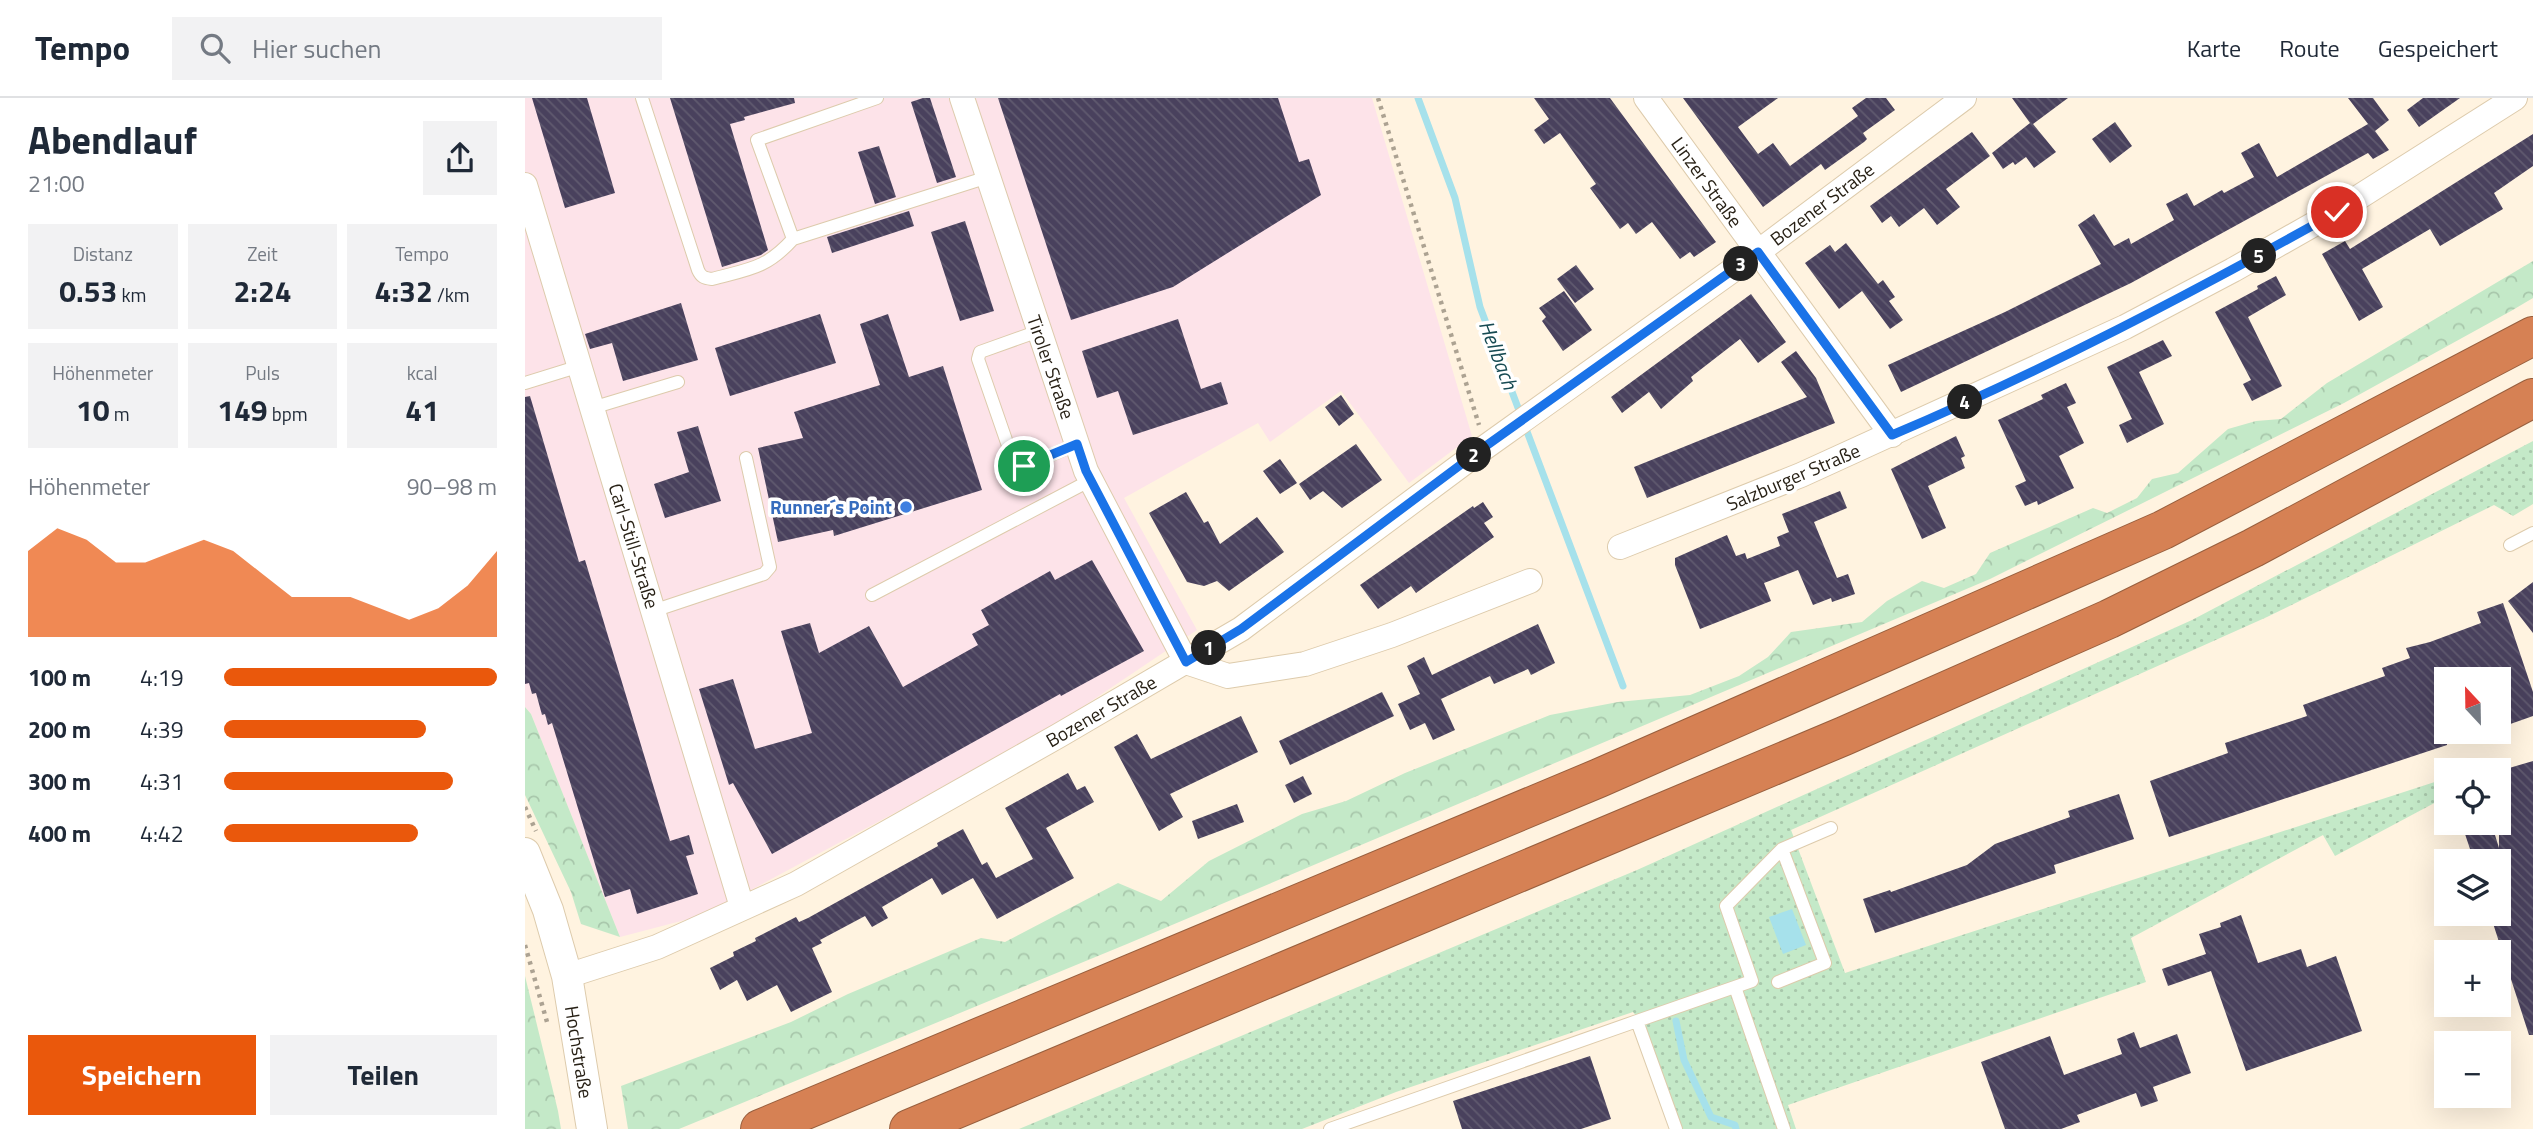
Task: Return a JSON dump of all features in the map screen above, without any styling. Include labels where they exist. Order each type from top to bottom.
[{"type":"highway","points":[[761,1129],[1599,778],[2164,530],[2533,336]]},
{"type":"highway","points":[[909,1129],[1845,736],[2109,619],[2301,523],[2533,398]]},
{"type":"street","name":"Tiroler Straße","points":[[962,98],[1091,480],[1186,662]]},
{"type":"street","name":"Linzer Straße","points":[[1646,98],[1892,435]]},
{"type":"street","name":"Bozener Straße","points":[[567,976],[657,947],[796,884],[1241,629],[1483,448],[1758,252],[1964,98]]},
{"type":"street","name":"Salzburger Straße","points":[[1620,547],[1801,475],[2125,327],[2337,212],[2515,98]]},
{"type":"street","name":"Carl-Still-Straße","points":[[525,185],[742,907]]},
{"type":"street","points":[[1186,662],[1228,676],[1305,664],[1392,635],[1530,580]]},
{"type":"street","name":"Hochstraße","points":[[525,853],[548,910],[567,976],[592,1129]]},
{"type":"lane","points":[[642,98],[676,208],[701,276],[712,279],[755,268],[776,257],[793,239],[988,177]]},
{"type":"lane","points":[[793,239],[757,140],[877,98]]},
{"type":"lane","points":[[1039,331],[980,352],[978,359],[1014,463],[1024,466],[1077,444]]},
{"type":"lane","points":[[525,383],[580,366]]},
{"type":"lane","points":[[592,408],[678,382]]},
{"type":"lane","points":[[653,611],[764,574],[770,567],[746,458]]},
{"type":"lane","points":[[872,596],[1091,480]]},
{"type":"lane","points":[[2509,545],[2533,533]]},
{"type":"lane","points":[[1330,1129],[1752,981],[1727,906],[1782,849],[1831,828]]},
{"type":"lane","points":[[1778,982],[1825,963],[1782,849]]},
{"type":"lane","points":[[1735,987],[1784,1129]]},
{"type":"lane","points":[[1637,1021],[1677,1129]]},
{"type":"path","points":[[1378,98],[1476,414],[1483,448]]},
{"type":"path","points":[[525,945],[545,1015]]},
{"type":"shaded area","points":[[525,98],[1372,98],[1472,436],[1409,483],[1341,391],[1270,442],[1258,423],[1124,498],[1197,630],[1072,714],[704,915],[620,937],[531,714],[525,707]]},
{"type":"green space","points":[[2533,261],[2533,298],[2511,311],[2344,403],[1990,579],[1127,944],[679,1129],[628,1129],[621,1086],[791,1022],[848,994],[981,938],[1005,942],[1118,883],[1161,901],[1209,861],[1302,814],[1346,801],[1405,773],[1550,715],[1618,702],[1690,695],[1739,676],[1768,657],[1791,632],[1862,622],[1887,601],[1922,581],[1944,588],[1976,574],[1990,553],[2093,508],[2107,513],[2137,498],[2152,479],[2178,473],[2228,429],[2256,421],[2281,419],[2327,383]]},
{"type":"green space","points":[[2533,441],[2533,504],[2513,516],[2494,505],[2267,617],[1791,830],[1845,973],[2434,782],[2434,803],[2335,856],[2323,835],[2131,938],[2146,982],[1788,1105],[1796,1129],[1676,1129],[1646,1028],[1633,1012],[1396,1092],[1302,1129],[1019,1129],[1637,870],[2192,620]]},
{"type":"green space","points":[[525,707],[531,714],[620,937],[581,924],[571,892],[525,795]]},
{"type":"green space","points":[[525,976],[558,1111],[561,1129],[525,1129]]},
{"type":"water","points":[[1792,909],[1806,945],[1783,954],[1769,917]]},
{"type":"building","points":[[532,98],[587,98],[615,193],[565,208]]},
{"type":"building","points":[[670,98],[794,98],[795,103],[744,117],[745,120],[730,124],[768,250],[761,255],[722,267]]},
{"type":"building","points":[[930,98],[956,177],[937,183],[911,102]]},
{"type":"building","points":[[998,98],[1278,98],[1299,162],[1309,159],[1321,195],[1173,287],[1071,320]]},
{"type":"building","points":[[1534,98],[1610,98],[1716,242],[1694,257],[1690,252],[1680,259],[1652,222],[1636,234],[1628,223],[1620,229],[1590,188],[1596,184],[1560,133],[1544,144],[1534,130],[1549,119]]},
{"type":"building","points":[[1683,98],[1778,98],[1738,127],[1758,154],[1773,143],[1790,166],[1858,116],[1852,108],[1866,98],[1886,98],[1895,110],[1863,133],[1867,139],[1864,142],[1825,170],[1821,164],[1763,207]]},
{"type":"building","points":[[2012,98],[2068,98],[2033,124],[2056,152],[2034,168],[2026,157],[2003,169],[1992,153],[2030,123]]},
{"type":"building","points":[[2348,98],[2373,98],[2389,120],[2375,131],[2389,150],[2373,159],[2368,153],[2131,283],[1901,392],[1888,365],[2005,312],[2101,264],[2078,225],[2094,214],[2114,246],[2129,238],[2131,244],[2174,220],[2166,204],[2187,193],[2194,206],[2222,190],[2224,193],[2254,177],[2241,153],[2259,143],[2277,177],[2368,124]]},
{"type":"building","points":[[2423,98],[2460,98],[2419,127],[2407,110]]},
{"type":"building","points":[[2115,122],[2132,146],[2110,163],[2092,139]]},
{"type":"building","points":[[1972,132],[1990,156],[1946,189],[1960,207],[1937,225],[1924,208],[1899,227],[1891,216],[1882,223],[1870,206]]},
{"type":"building","points":[[2533,134],[2533,166],[2494,193],[2503,209],[2440,246],[2430,229],[2362,269],[2383,307],[2359,321],[2322,254],[2345,241],[2350,249]]},
{"type":"building","points":[[879,146],[896,197],[875,204],[858,152]]},
{"type":"building","points":[[909,211],[914,226],[832,253],[827,237]]},
{"type":"building","points":[[965,221],[994,311],[960,321],[931,232]]},
{"type":"building","points":[[1846,243],[1878,284],[1883,280],[1895,297],[1889,301],[1903,320],[1890,329],[1862,291],[1839,309],[1805,263],[1830,245],[1835,252]]},
{"type":"building","points":[[1576,265],[1594,289],[1575,303],[1557,279]]},
{"type":"building","points":[[2276,276],[2286,295],[2248,317],[2282,386],[2252,401],[2243,384],[2251,380],[2215,312]]},
{"type":"building","points":[[1564,291],[1592,330],[1563,351],[1542,321],[1546,317],[1539,308]]},
{"type":"building","points":[[1751,294],[1786,342],[1758,363],[1740,339],[1691,377],[1693,381],[1661,409],[1649,392],[1622,413],[1611,397]]},
{"type":"building","points":[[681,303],[698,360],[623,381],[612,343],[590,349],[585,334]]},
{"type":"building","points":[[820,314],[836,363],[730,396],[715,348]]},
{"type":"building","points":[[888,314],[909,377],[943,366],[982,490],[834,536],[833,530],[778,542],[758,448],[803,438],[794,412],[880,385],[860,324]]},
{"type":"building","points":[[1178,319],[1201,389],[1221,382],[1228,404],[1133,435],[1118,391],[1097,398],[1082,351]]},
{"type":"building","points":[[2163,340],[2172,356],[2139,372],[2164,424],[2127,443],[2119,425],[2132,419],[2107,367]]},
{"type":"building","points":[[1796,351],[1816,378],[1835,423],[1647,498],[1634,467],[1807,397],[1781,362]]},
{"type":"building","points":[[2066,383],[2076,403],[2067,407],[2084,443],[2059,456],[2074,488],[2038,505],[2037,501],[2025,506],[2015,486],[2026,481],[1998,420],[2043,399],[2041,395]]},
{"type":"building","points":[[1341,395],[1354,414],[1339,426],[1325,407]]},
{"type":"building","points":[[530,396],[579,562],[585,560],[670,841],[689,835],[694,854],[686,856],[698,894],[637,914],[630,889],[605,897],[552,723],[548,725],[545,714],[542,715],[536,693],[532,694],[529,683],[525,684],[525,397]]},
{"type":"building","points":[[698,426],[721,501],[665,518],[654,484],[689,472],[677,432]]},
{"type":"building","points":[[1956,436],[1965,456],[1961,458],[1965,468],[1928,486],[1946,528],[1922,539],[1891,469]]},
{"type":"building","points":[[1356,444],[1382,480],[1342,508],[1323,491],[1310,500],[1299,484]]},
{"type":"building","points":[[1280,459],[1297,483],[1280,494],[1263,471]]},
{"type":"building","points":[[1840,491],[1847,508],[1814,522],[1837,578],[1848,574],[1855,594],[1832,602],[1831,598],[1813,605],[1798,570],[1764,583],[1771,601],[1700,629],[1675,565],[1675,558],[1727,535],[1736,556],[1745,553],[1747,559],[1780,546],[1777,537],[1789,532],[1782,514]]},
{"type":"building","points":[[1186,492],[1204,523],[1208,521],[1220,544],[1257,517],[1284,552],[1229,591],[1217,581],[1204,586],[1187,582],[1149,513]]},
{"type":"building","points":[[1483,502],[1493,517],[1484,523],[1494,537],[1416,593],[1411,586],[1378,609],[1360,585],[1473,506],[1474,508]]},
{"type":"building","points":[[1092,560],[1144,651],[1061,696],[1060,694],[772,854],[733,783],[729,785],[699,689],[733,679],[755,749],[812,733],[781,631],[810,623],[819,653],[869,626],[903,687],[978,645],[972,634],[989,625],[981,610],[1050,571],[1055,580]]},
{"type":"building","points":[[2533,582],[2533,633],[2508,601]]},
{"type":"building","points":[[2503,603],[2533,692],[2533,716],[2511,724],[2511,667],[2434,667],[2434,744],[2447,745],[2169,837],[2150,781],[2228,753],[2225,743],[2307,716],[2303,705],[2385,676],[2382,668],[2410,658],[2406,648],[2481,623],[2477,612]]},
{"type":"building","points":[[1538,624],[1555,663],[1531,675],[1528,669],[1494,684],[1490,676],[1441,699],[1455,730],[1433,740],[1425,723],[1410,730],[1398,704],[1420,694],[1407,666],[1424,657],[1432,675]]},
{"type":"building","points":[[1382,692],[1394,716],[1290,765],[1279,741]]},
{"type":"building","points":[[1241,716],[1258,752],[1170,794],[1183,817],[1159,831],[1114,747],[1137,734],[1151,759]]},
{"type":"building","points":[[2533,761],[2533,1035],[2529,1035],[2511,979],[2511,940],[2498,940],[2494,926],[2511,926],[2511,849],[2470,849],[2465,835],[2495,835],[2499,848],[2499,835],[2511,835],[2511,767]]},
{"type":"building","points":[[1068,773],[1077,790],[1085,786],[1094,802],[1046,828],[1074,878],[997,919],[973,878],[942,895],[932,878],[882,907],[888,918],[872,927],[865,916],[820,940],[822,943],[812,948],[832,992],[791,1012],[777,985],[747,1001],[737,980],[720,990],[710,968],[734,956],[733,952],[796,917],[799,922],[808,918],[938,846],[937,843],[963,829],[982,865],[987,862],[996,878],[1033,859],[1005,808]]},
{"type":"building","points":[[1303,776],[1312,794],[1294,803],[1285,785]]},
{"type":"building","points":[[2119,794],[2134,839],[2054,865],[2056,873],[1875,933],[1863,899],[1967,865],[1995,844],[2070,817],[2068,811]]},
{"type":"building","points":[[1237,804],[1244,822],[1198,839],[1192,821]]},
{"type":"building","points":[[2241,915],[2258,963],[2301,949],[2307,967],[2336,956],[2362,1031],[2246,1071],[2211,971],[2168,986],[2162,969],[2206,954],[2199,934],[2221,927],[2220,923]]},
{"type":"building","points":[[2134,1032],[2140,1048],[2177,1034],[2191,1073],[2153,1087],[2158,1101],[2141,1107],[2136,1093],[2077,1115],[2080,1122],[2061,1129],[2005,1129],[1981,1062],[2050,1036],[2064,1075],[2122,1054],[2117,1039]]},
{"type":"building","points":[[1590,1056],[1611,1119],[1581,1129],[1462,1129],[1453,1101]]},
{"type":"waterway","name":"Hellbach","points":[[1418,98],[1455,198],[1480,307],[1623,686]]},
{"type":"waterway","name":"Hellbach","points":[[1676,1021],[1684,1060],[1711,1117],[1735,1125],[1736,1129]]},
{"type":"place","name":"Runner´s Point","points":[[906,507]]},
{"type":"route","points":[[1024,466],[1077,444],[1086,471],[1186,662],[1241,629],[1483,448],[1758,252],[1892,435],[2125,327],[2337,212]]}]
